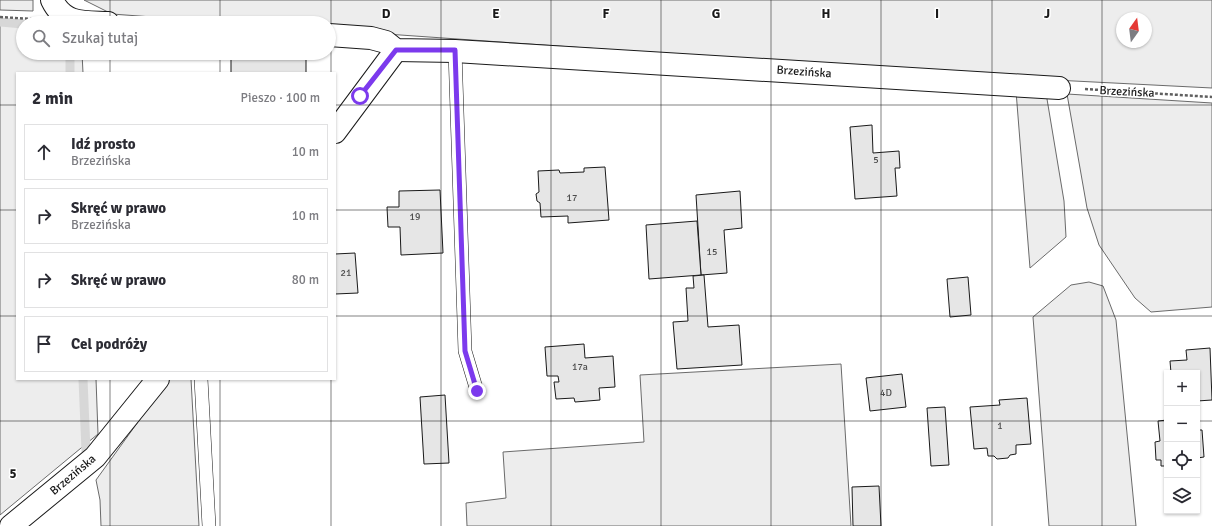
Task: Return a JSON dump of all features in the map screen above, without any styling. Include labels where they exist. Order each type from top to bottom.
[{"type":"street","points":[[52,0],[61,14],[64,16]]},
{"type":"street","points":[[336,36],[371,38],[386,42],[396,50],[336,131]]},
{"type":"street","name":"Brzezińska","points":[[396,50],[455,50],[1059,88]]},
{"type":"street","name":"Brzezińska","points":[[12,526],[95,457],[157,380]]},
{"type":"lane","points":[[455,50],[465,351],[477,391]]},
{"type":"lane","points":[[201,380],[209,526]]},
{"type":"path","name":"Brzezińska","points":[[1059,88],[1212,97]]},
{"type":"shaded area","points":[[0,0],[33,0],[33,11],[0,10]]},
{"type":"shaded area","points":[[84,0],[1212,0],[1212,88],[1015,78],[336,30],[336,16],[139,16],[112,14]]},
{"type":"shaded area","points":[[0,23],[16,24],[16,60],[82,60],[83,72],[16,72],[16,380],[96,380],[98,434],[0,515]]},
{"type":"shaded area","points":[[1016,91],[1046,93],[1064,201],[1066,237],[1030,268]]},
{"type":"shaded area","points":[[1067,94],[1212,103],[1212,307],[1151,312],[1135,298],[1099,245],[1087,208]]},
{"type":"shaded area","points":[[1089,282],[1103,286],[1116,320],[1136,526],[1049,526],[1033,317],[1071,285]]},
{"type":"shaded area","points":[[841,364],[851,526],[467,526],[466,503],[506,498],[503,452],[644,442],[640,375]]},
{"type":"shaded area","points":[[168,380],[191,380],[199,526],[101,526],[100,500],[96,480]]},
{"type":"building","points":[[231,60],[306,60],[306,72],[231,72]]},
{"type":"building","points":[[872,125],[873,153],[899,151],[900,168],[895,168],[897,196],[855,199],[850,127]]},
{"type":"building","points":[[605,167],[609,220],[568,223],[568,216],[541,217],[540,203],[537,201],[536,194],[539,192],[538,171],[559,170],[560,173],[584,172],[584,168]]},
{"type":"building","points":[[440,190],[443,253],[401,255],[400,227],[388,227],[387,207],[399,207],[399,191]]},
{"type":"building","points":[[740,191],[742,228],[724,230],[727,273],[701,275],[696,195]]},
{"type":"building","points":[[697,221],[701,275],[649,279],[646,225]]},
{"type":"building","points":[[355,253],[358,293],[336,294],[336,254]]},
{"type":"building","points":[[704,275],[708,327],[739,325],[742,365],[677,369],[673,322],[688,321],[686,288],[694,288],[693,276]]},
{"type":"building","points":[[968,277],[971,315],[950,317],[947,279]]},
{"type":"building","points":[[584,344],[585,358],[613,356],[615,387],[599,388],[600,400],[575,402],[574,398],[556,399],[554,382],[559,382],[558,376],[547,376],[545,347]]},
{"type":"building","points":[[1210,348],[1212,400],[1200,401],[1200,370],[1171,370],[1170,361],[1187,360],[1186,350]]},
{"type":"building","points":[[902,374],[906,407],[870,411],[866,378]]},
{"type":"building","points":[[445,395],[449,463],[424,464],[420,397]]},
{"type":"building","points":[[1027,398],[1031,444],[1016,445],[1016,454],[1010,455],[1008,458],[997,459],[994,456],[988,456],[987,448],[974,449],[970,407],[1000,405],[999,400]]},
{"type":"building","points":[[945,407],[949,465],[931,466],[927,408]]},
{"type":"building","points":[[1164,420],[1164,466],[1161,466],[1161,460],[1156,460],[1155,442],[1160,441],[1158,421]]},
{"type":"building","points":[[1200,430],[1202,430],[1204,457],[1200,458]]},
{"type":"building","points":[[879,486],[881,526],[853,526],[852,487]]},
{"type":"waterway","points":[[0,22],[16,23]]},
{"type":"waterway","points":[[70,60],[70,72]]},
{"type":"waterway","points":[[83,380],[86,451]]},
{"type":"route","points":[[360,96],[396,50],[455,50],[465,351],[477,391]]}]
